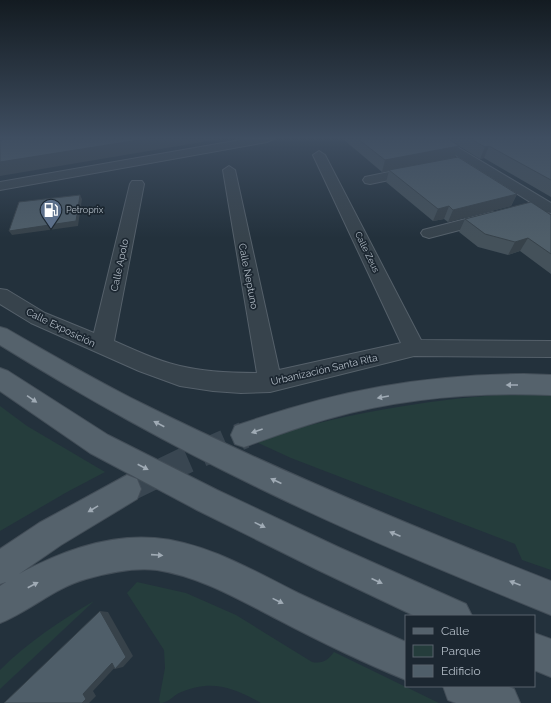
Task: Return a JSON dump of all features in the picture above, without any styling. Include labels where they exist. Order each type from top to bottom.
[{"type":"main road","points":[[0,335],[65,376],[230,460],[349,515],[551,598]]},
{"type":"main road","points":[[0,378],[99,444],[207,500],[327,558],[452,615]]},
{"type":"main road","points":[[244,435],[331,407],[387,396],[445,388],[495,384],[551,385]]},
{"type":"main road","points":[[0,568],[50,534],[126,489]]},
{"type":"main road","points":[[0,606],[18,593],[60,571],[95,558],[129,554],[161,554],[218,571],[320,622],[405,661]]},
{"type":"main road","points":[[535,651],[551,658]]},
{"type":"main road","points":[[464,687],[500,703]]},
{"type":"street","points":[[0,186],[81,172]]},
{"type":"street","name":"Calle Neptuno","points":[[229,172],[270,382]]},
{"type":"street","name":"Calle Zeus","points":[[327,172],[414,348]]},
{"type":"street","points":[[370,180],[412,172]]},
{"type":"street","points":[[489,172],[547,207]]},
{"type":"street","name":"Calle Apolo","points":[[102,346],[136,184]]},
{"type":"street","points":[[520,210],[547,207]]},
{"type":"street","points":[[429,233],[504,214]]},
{"type":"street","name":"Calle Exposición","points":[[0,295],[38,318],[102,346]]},
{"type":"street","name":"Urbanización Santa Rita","points":[[102,346],[147,365],[180,376],[241,383],[270,382],[414,348],[551,349]]},
{"type":"green space","points":[[509,394],[551,395],[551,570],[522,560],[515,544],[291,458],[254,441],[348,416],[380,410],[445,400]]},
{"type":"green space","points":[[0,406],[27,426],[105,472],[0,531]]},
{"type":"green space","points":[[137,582],[186,593],[236,615],[312,662],[325,661],[334,652],[439,703],[261,703],[231,689],[201,686],[179,693],[166,702],[160,703],[159,700],[165,668],[164,650],[127,593]]},
{"type":"green space","points":[[94,601],[0,689],[0,670],[45,632]]},
{"type":"building","points":[[391,172],[482,172],[517,194],[453,210],[449,206],[438,209]]},
{"type":"building","points":[[536,172],[551,172],[551,180]]},
{"type":"building","points":[[80,195],[76,221],[9,231],[19,202]]},
{"type":"building","points":[[531,202],[551,215],[551,254],[528,238],[515,242],[485,234],[465,219]]},
{"type":"building","points":[[100,611],[126,657],[115,669],[112,663],[83,694],[86,699],[82,703],[4,703]]},
{"type":"tunnel","points":[[127,489],[184,461],[244,435]]},
{"type":"place","name":"Petroprix","points":[[51,230]]}]
